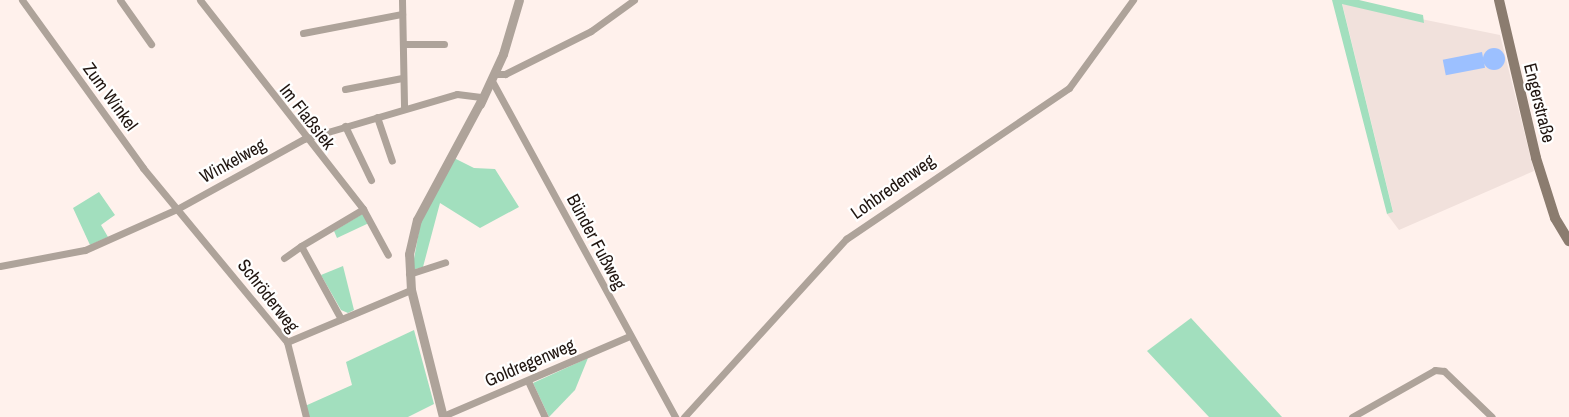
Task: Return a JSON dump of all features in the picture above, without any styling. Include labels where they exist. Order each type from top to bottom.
[{"type":"main road","name":"Engerstraße","points":[[1499,0],[1503,28],[1536,158],[1555,218],[1569,241]]},
{"type":"street","name":"Zum Winkel","points":[[22,0],[177,209]]},
{"type":"street","points":[[120,0],[151,44]]},
{"type":"street","name":"Im Flaßsiek","points":[[200,0],[304,139],[363,209],[388,255]]},
{"type":"street","points":[[402,0],[404,109]]},
{"type":"street","points":[[443,417],[411,290],[409,274],[418,220],[493,78],[519,0]]},
{"type":"street","points":[[493,78],[505,74],[591,31],[634,0]]},
{"type":"street","name":"Lohbredenweg","points":[[684,417],[846,239],[1068,88],[1133,0]]},
{"type":"street","points":[[303,33],[402,14]]},
{"type":"street","points":[[402,44],[444,44]]},
{"type":"street","points":[[345,90],[402,78]]},
{"type":"street","name":"Bünder Fußweg","points":[[493,78],[675,417]]},
{"type":"street","name":"Winkelweg","points":[[0,266],[86,250],[177,209],[304,139],[464,93],[483,98]]},
{"type":"street","points":[[377,117],[392,161]]},
{"type":"street","points":[[345,126],[371,180]]},
{"type":"street","name":"Schröderweg","points":[[177,209],[287,342],[306,417]]},
{"type":"street","points":[[284,258],[363,209]]},
{"type":"street","points":[[301,246],[341,319]]},
{"type":"street","points":[[409,274],[445,262]]},
{"type":"street","points":[[287,342],[411,290]]},
{"type":"street","name":"Goldregenweg","points":[[443,417],[630,336]]},
{"type":"street","points":[[1352,417],[1435,370],[1444,371],[1492,417]]},
{"type":"street","points":[[528,381],[545,417]]},
{"type":"shaded area","points":[[1342,3],[1500,35],[1534,171],[1399,230],[1387,214],[1393,211]]},
{"type":"green space","points":[[1332,0],[1359,0],[1423,15],[1424,23],[1342,4],[1393,212],[1387,214]]},
{"type":"green space","points":[[454,158],[474,168],[495,169],[519,207],[480,228],[440,203],[423,267],[412,270],[421,220]]},
{"type":"green space","points":[[99,192],[115,215],[101,225],[108,237],[90,245],[73,208]]},
{"type":"green space","points":[[364,213],[369,223],[337,238],[334,231]]},
{"type":"green space","points":[[343,266],[354,310],[348,313],[341,310],[321,275]]},
{"type":"green space","points":[[1191,318],[1282,417],[1209,417],[1147,351]]},
{"type":"green space","points":[[414,330],[434,404],[408,417],[308,417],[305,406],[352,385],[346,362]]},
{"type":"green space","points":[[588,358],[575,390],[549,417],[533,383]]},
{"type":"water","points":[[1494,48],[1504,55],[1505,59],[1498,69],[1494,70],[1484,63],[1483,59],[1490,49]]},
{"type":"water","points":[[1482,52],[1485,68],[1446,75],[1443,60]]}]
